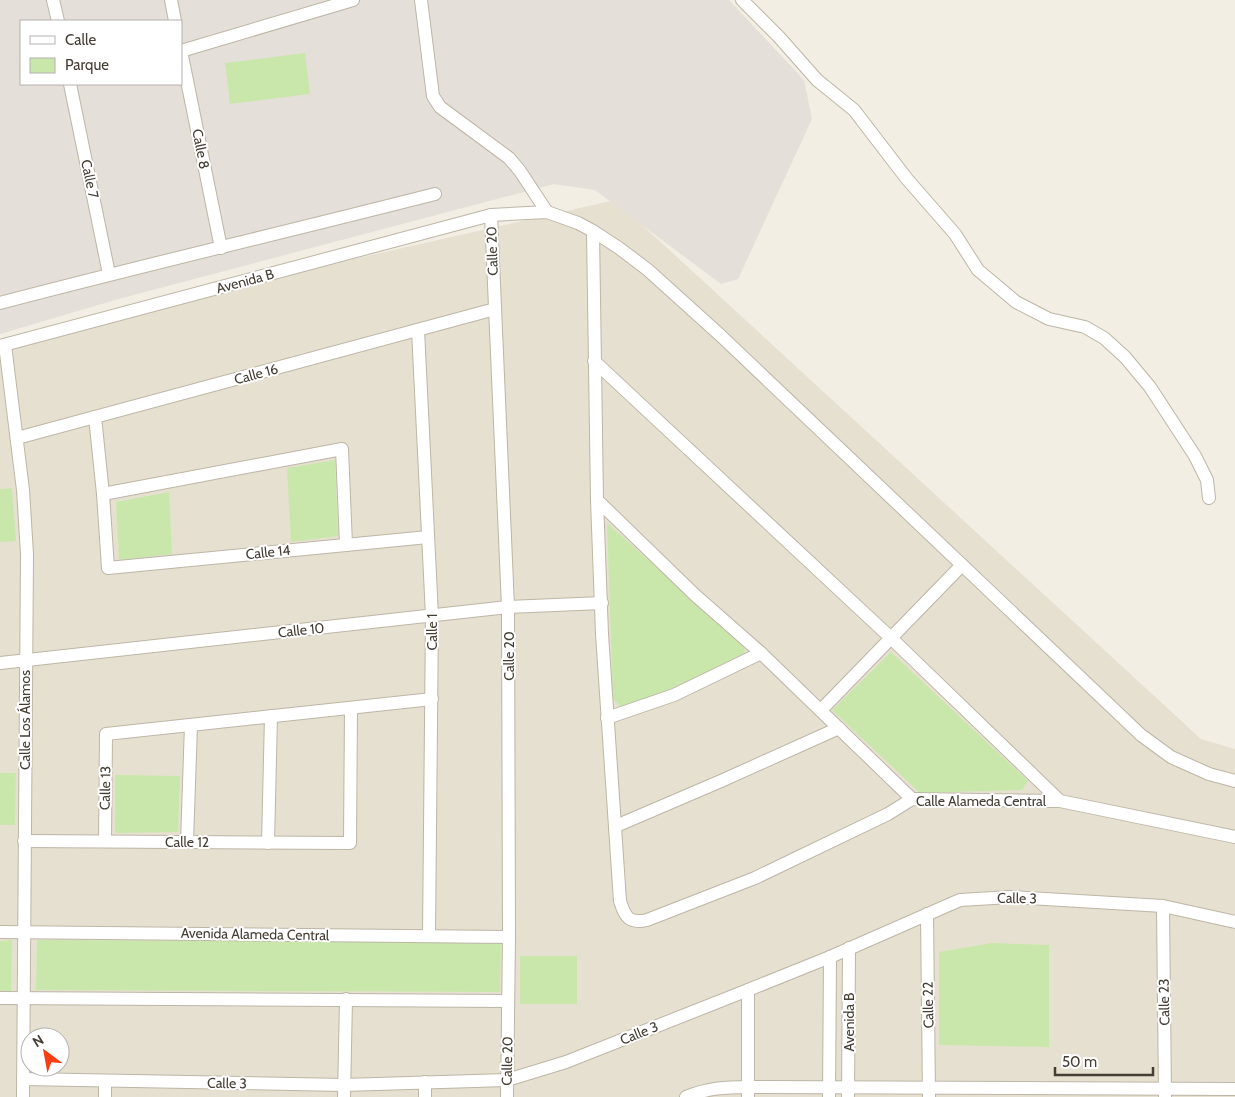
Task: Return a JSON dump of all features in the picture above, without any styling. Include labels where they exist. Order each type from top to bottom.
[{"type":"street","points":[[53,0],[58,20]]},
{"type":"street","points":[[171,0],[175,20]]},
{"type":"street","points":[[182,51],[333,3],[353,0]]},
{"type":"street","points":[[420,0],[433,96],[440,106],[513,163],[546,212],[578,223],[593,231],[648,270],[1141,735],[1171,757],[1209,774],[1235,781]]},
{"type":"street","points":[[742,0],[779,37],[817,80],[854,110],[907,178],[955,234],[978,270],[1016,302],[1049,319],[1085,327],[1104,338],[1125,357],[1156,395],[1195,456],[1207,480],[1209,498]]},
{"type":"street","name":"Calle 8","points":[[182,56],[221,248]]},
{"type":"street","name":"Calle 7","points":[[70,85],[109,274]]},
{"type":"street","points":[[0,304],[109,274],[435,194]]},
{"type":"street","name":"Avenida B","points":[[3,346],[491,215],[546,212]]},
{"type":"street","name":"Calle 20","points":[[491,215],[508,608],[509,937],[507,1097]]},
{"type":"street","points":[[593,231],[597,500],[607,718],[616,826],[839,728]]},
{"type":"street","name":"Calle 16","points":[[17,438],[495,309]]},
{"type":"street","name":"Calle 1","points":[[418,330],[432,616],[429,935]]},
{"type":"street","name":"Calle Los Álamos","points":[[3,346],[17,438],[23,490],[27,554],[23,1097]]},
{"type":"street","points":[[594,361],[891,638],[1060,801]]},
{"type":"street","points":[[95,417],[103,494],[342,448],[346,545]]},
{"type":"street","name":"Calle 14","points":[[103,494],[108,568],[428,537]]},
{"type":"street","points":[[597,500],[696,595],[762,653],[912,799]]},
{"type":"street","points":[[821,710],[962,565]]},
{"type":"street","name":"Calle 10","points":[[0,663],[508,608],[602,602]]},
{"type":"street","points":[[607,718],[674,695],[762,653]]},
{"type":"street","points":[[187,842],[191,725],[432,699]]},
{"type":"street","name":"Calle 12","points":[[24,840],[350,843],[351,708]]},
{"type":"street","points":[[268,842],[271,716]]},
{"type":"street","name":"Calle 13","points":[[105,841],[106,734],[191,725]]},
{"type":"street","name":"Calle Alameda Central","points":[[616,826],[620,901],[624,914],[638,922],[755,878],[888,814],[912,799],[1060,801],[1235,836]]},
{"type":"street","name":"Calle 3","points":[[23,1078],[344,1091],[425,1082],[508,1080],[566,1062],[748,990],[830,957],[960,900],[1010,897],[1163,906],[1235,922]]},
{"type":"street","name":"Calle 23","points":[[1163,906],[1165,1093]]},
{"type":"street","name":"Calle 22","points":[[927,914],[929,1092]]},
{"type":"street","name":"Avenida Alameda Central","points":[[0,932],[509,937]]},
{"type":"street","name":"Avenida B","points":[[848,1092],[849,948]]},
{"type":"street","name":"Avenida B","points":[[829,1092],[830,957]]},
{"type":"street","points":[[748,990],[748,1092]]},
{"type":"street","points":[[0,998],[508,1001]]},
{"type":"street","points":[[344,1091],[346,999]]},
{"type":"street","points":[[105,1081],[105,1097]]},
{"type":"street","points":[[425,1082],[425,1097]]},
{"type":"street","points":[[686,1097],[699,1091],[718,1088],[748,1092],[1165,1093],[1235,1089]]},
{"type":"shaded area","points":[[0,0],[729,0],[804,80],[812,119],[738,279],[721,284],[595,190],[554,184],[122,298],[0,334]]},
{"type":"shaded area","points":[[615,200],[1201,739],[1235,749],[1235,1097],[0,1097],[0,339]]},
{"type":"green space","points":[[305,53],[310,94],[230,104],[225,63]]},
{"type":"green space","points":[[335,460],[338,536],[291,542],[287,468]]},
{"type":"green space","points":[[12,488],[16,541],[0,542],[0,489]]},
{"type":"green space","points":[[169,492],[172,554],[119,560],[116,502]]},
{"type":"green space","points":[[607,523],[744,646],[745,654],[623,709],[613,699]]},
{"type":"green space","points":[[891,652],[1028,781],[1022,790],[920,793],[832,710]]},
{"type":"green space","points":[[0,773],[16,773],[15,825],[0,825]]},
{"type":"green space","points":[[115,775],[180,776],[178,832],[115,833]]},
{"type":"green space","points":[[12,940],[11,992],[0,993],[0,941]]},
{"type":"green space","points":[[37,940],[501,942],[500,992],[36,990]]},
{"type":"green space","points":[[992,943],[1049,945],[1049,1047],[939,1045],[939,952]]},
{"type":"green space","points":[[520,956],[577,956],[577,1004],[520,1004]]}]
